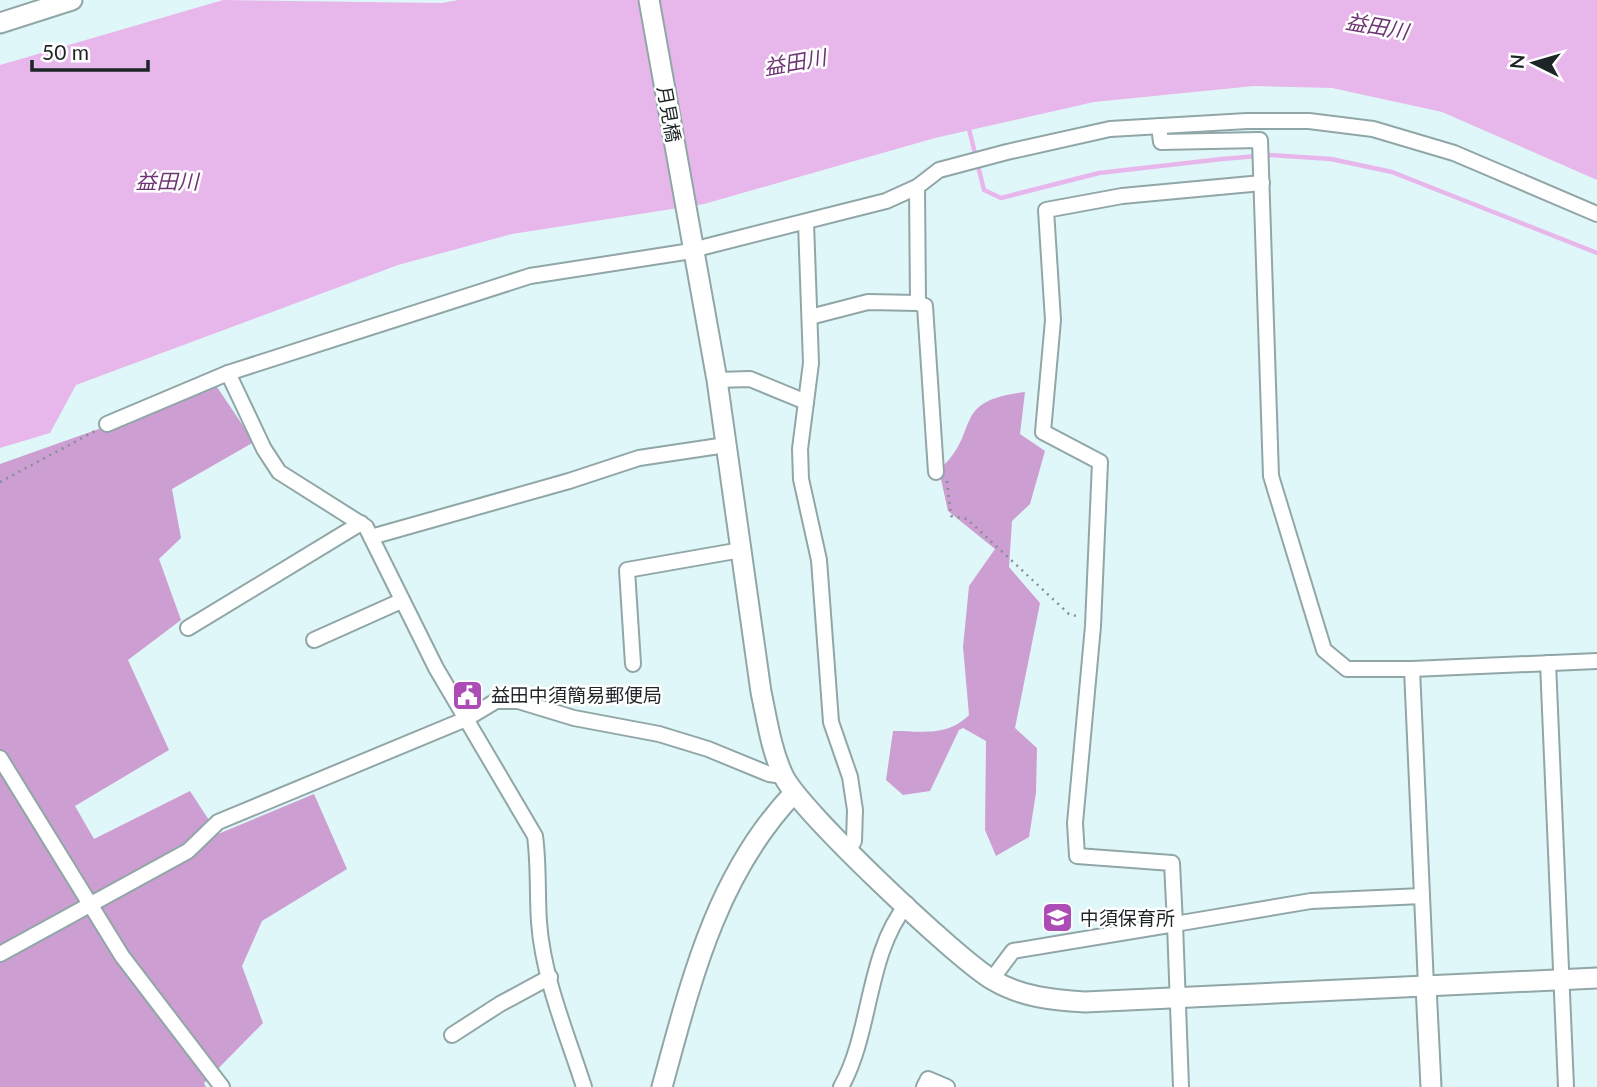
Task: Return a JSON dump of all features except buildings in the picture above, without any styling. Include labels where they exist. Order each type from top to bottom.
[{"type":"street","points":[[0,23],[72,0]]},
{"type":"street","name":"月見橋","points":[[649,0],[717,380],[761,692],[771,740],[789,785]]},
{"type":"street","points":[[704,247],[886,201],[917,187],[939,170],[1110,129],[1159,126],[1309,121],[1373,129],[1454,153],[1597,214]]},
{"type":"street","points":[[1159,126],[1161,142],[1260,140],[1271,476],[1324,650],[1347,669],[1597,661]]},
{"type":"street","points":[[1181,1087],[1171,863],[1077,856],[1074,823],[1093,622],[1100,462],[1043,432],[1053,320],[1046,210],[1122,196],[1262,183]]},
{"type":"street","points":[[917,187],[918,303]]},
{"type":"street","points":[[806,223],[811,363],[800,449],[801,479],[818,561],[831,722],[850,777],[855,810],[854,841],[849,850]]},
{"type":"street","points":[[107,424],[228,373],[530,276],[685,252]]},
{"type":"street","points":[[810,317],[868,302],[918,303],[925,306],[936,472]]},
{"type":"street","points":[[228,373],[264,449],[279,472],[361,523],[371,537],[401,601],[535,836],[539,863],[539,923],[550,977],[584,1087]]},
{"type":"street","points":[[717,380],[750,379],[806,402]]},
{"type":"street","points":[[371,537],[569,481],[639,458],[726,445]]},
{"type":"street","points":[[188,628],[361,523]]},
{"type":"street","points":[[633,664],[626,570],[741,551]]},
{"type":"street","points":[[314,640],[401,601]]},
{"type":"street","points":[[1548,663],[1566,1087]]},
{"type":"street","points":[[1412,669],[1431,1087]]},
{"type":"street","points":[[0,954],[188,851],[218,822],[466,719],[496,701],[518,701],[574,718],[659,734],[789,785],[849,850],[992,979],[1047,1000],[1086,1002],[1597,978]]},
{"type":"street","points":[[0,758],[122,956],[222,1087]]},
{"type":"street","points":[[662,1087],[697,960],[717,908],[789,785]]},
{"type":"street","points":[[992,979],[1013,951],[1311,901],[1422,897]]},
{"type":"street","points":[[841,1087],[852,1063],[889,936],[907,904]]},
{"type":"street","points":[[452,1035],[500,1004],[550,977]]},
{"type":"street","points":[[924,1087],[928,1079],[947,1087]]},
{"type":"path","points":[[0,482],[107,424]]},
{"type":"path","points":[[936,472],[947,481],[951,516],[967,519],[1069,614],[1093,622]]},
{"type":"shaded area","points":[[217,387],[254,442],[172,489],[181,538],[159,559],[181,620],[128,660],[169,750],[75,806],[94,839],[190,791],[218,834],[314,794],[347,869],[262,921],[242,966],[263,1023],[204,1083],[206,1087],[0,1087],[0,464]]},
{"type":"shaded area","points":[[1025,392],[1020,434],[1045,451],[1030,504],[1012,521],[1009,567],[1040,603],[1015,728],[1037,748],[1036,793],[1029,837],[996,856],[985,830],[986,741],[963,728],[959,730],[930,791],[903,795],[886,780],[893,731],[943,730],[969,715],[963,647],[969,586],[995,549],[948,511],[939,470],[952,456],[976,410],[985,402],[1001,396]]},
{"type":"water","name":"益田川","points":[[223,0],[442,3],[458,0],[1597,0],[1597,180],[1442,112],[1332,88],[1254,86],[1094,102],[935,138],[704,204],[512,234],[398,265],[76,385],[50,433],[0,448],[0,65]]},
{"type":"waterway","points":[[968,125],[984,190],[1001,198],[1099,173],[1269,155],[1331,159],[1392,172],[1597,253]]},
{"type":"place","name":"益田中須簡易郵便局","points":[[468,695]]},
{"type":"place","name":"中須保育所","points":[[1057,918]]}]
